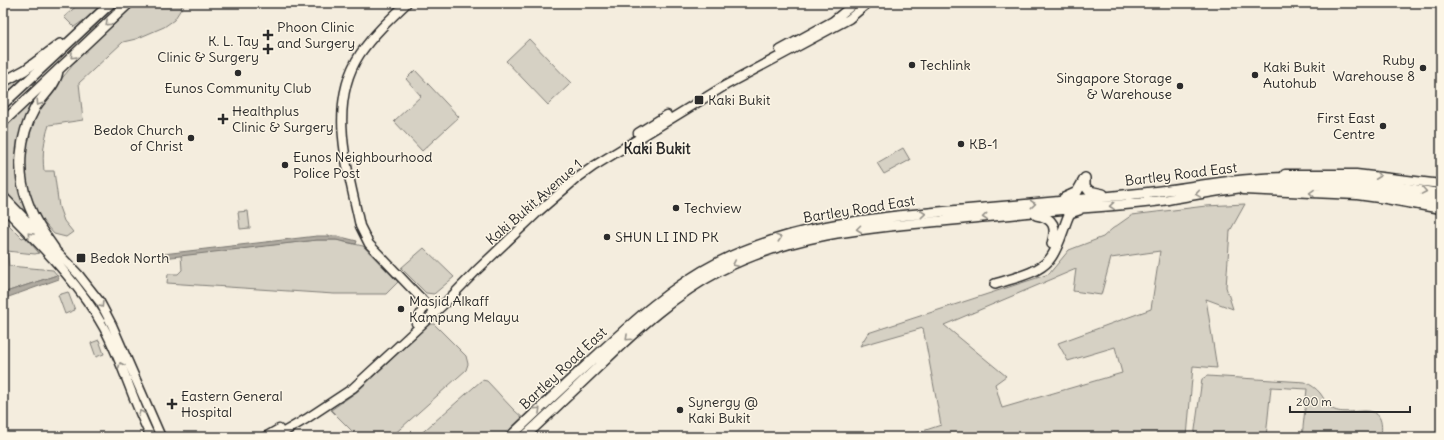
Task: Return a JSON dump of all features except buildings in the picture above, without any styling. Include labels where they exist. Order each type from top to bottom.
[{"type":"highway","points":[[3,104],[111,3]]},
{"type":"highway","points":[[3,122],[130,3]]},
{"type":"highway","points":[[3,82],[28,67],[91,22]]},
{"type":"highway","points":[[54,248],[37,223],[28,203],[22,182],[21,157],[23,140],[28,122],[39,102],[56,80],[58,70]]},
{"type":"highway","points":[[1049,202],[1073,194],[1079,189],[1085,178],[1086,186],[1089,191],[1122,196]]},
{"type":"highway","name":"Bartley Road East","points":[[524,437],[647,320],[691,288],[719,271],[759,253],[815,236],[898,220],[1049,202],[1122,196],[1257,178],[1330,182]]},
{"type":"highway","points":[[1330,182],[1378,183],[1441,194]]},
{"type":"highway","points":[[1330,182],[1441,201]]},
{"type":"highway","name":"Bartley Road East","points":[[510,437],[642,314],[670,293],[716,264],[757,246],[813,228],[837,224],[1083,208],[1164,200],[1270,185],[1330,182]]},
{"type":"highway","points":[[1024,213],[1045,216],[1053,224],[1055,235],[1050,250],[1043,259],[1029,268],[995,282],[1031,272],[1041,267],[1050,259],[1070,213],[1083,208]]},
{"type":"main road","points":[[407,3],[382,26],[358,56],[346,87],[343,106],[343,143],[360,226],[365,238],[421,298],[435,309]]},
{"type":"main road","points":[[413,3],[384,29],[371,44],[363,58],[350,88],[346,125],[359,199],[368,234],[435,309]]},
{"type":"main road","name":"Kaki Bukit Avenue 1","points":[[435,309],[513,228],[570,177],[721,82],[833,21],[855,3]]},
{"type":"main road","name":"Kaki Bukit Avenue 1","points":[[435,309],[538,212],[576,179],[594,166],[726,85],[849,19],[868,3]]},
{"type":"main road","name":"Bartley Road East","points":[[1257,178],[1297,173],[1356,174],[1441,184]]},
{"type":"main road","name":"Bartley Road East","points":[[1237,189],[1357,195],[1441,209]]},
{"type":"main road","points":[[3,196],[84,280],[106,312],[161,437]]},
{"type":"main road","points":[[3,207],[72,282],[98,317],[112,343],[151,437]]},
{"type":"main road","points":[[416,323],[423,309],[421,298]]},
{"type":"main road","points":[[265,437],[297,419],[341,390],[416,323],[435,309]]},
{"type":"main road","points":[[275,437],[349,391],[435,309]]},
{"type":"shaded area","points":[[80,3],[103,3],[87,18],[74,27],[64,17]]},
{"type":"shaded area","points":[[137,3],[183,3],[174,20],[164,27],[136,39],[123,42],[79,83],[83,120],[49,125],[44,147],[44,171],[54,171],[59,207],[64,221],[73,232],[66,237],[54,234],[39,217],[28,198],[23,171],[26,141],[37,109],[81,55]]},
{"type":"shaded area","points":[[73,34],[3,104],[3,82],[28,67]]},
{"type":"shaded area","points":[[529,39],[571,83],[548,105],[506,61]]},
{"type":"shaded area","points":[[415,70],[459,117],[422,151],[394,121],[421,96],[406,79]]},
{"type":"shaded area","points":[[49,80],[39,102],[21,157],[33,227],[3,196],[3,122]]},
{"type":"shaded area","points":[[903,148],[910,160],[884,174],[877,163]]},
{"type":"shaded area","points":[[1245,204],[1230,231],[1226,287],[1233,309],[1206,299],[1217,368],[1193,366],[1187,437],[905,437],[941,425],[923,328],[860,346],[868,333],[1049,274],[1069,250],[1103,237],[1132,215],[1206,206]],"holes":[[[1160,251],[1151,309],[1058,343],[1068,361],[1115,347],[1122,373],[1002,408],[995,384],[1006,376],[944,325],[1076,269],[1073,291],[1101,295],[1111,258]]]},
{"type":"shaded area","points":[[248,211],[250,228],[240,229],[238,212]]},
{"type":"shaded area","points":[[3,219],[22,238],[25,237],[39,253],[35,254],[7,251],[9,266],[53,270],[57,275],[3,293]]},
{"type":"shaded area","points":[[317,236],[337,236],[357,241],[356,244],[336,240],[317,240],[163,258],[163,254]]},
{"type":"shaded area","points":[[317,240],[336,240],[363,246],[398,282],[386,294],[334,294],[167,283],[168,274],[178,274],[182,270],[181,255]]},
{"type":"shaded area","points":[[424,248],[454,277],[434,294],[426,293],[401,268]]},
{"type":"shaded area","points":[[57,275],[59,279],[3,299],[3,293]]},
{"type":"shaded area","points":[[68,292],[75,310],[65,314],[58,295]]},
{"type":"shaded area","points":[[429,324],[434,324],[466,356],[468,364],[466,370],[391,437],[358,437],[331,410],[358,391]]},
{"type":"shaded area","points":[[99,340],[104,354],[96,357],[91,343]]},
{"type":"shaded area","points":[[1207,376],[1305,382],[1318,391],[1331,408],[1347,412],[1373,412],[1378,416],[1381,424],[1381,437],[1302,437],[1307,389],[1271,387],[1266,437],[1194,437],[1202,379]]},
{"type":"shaded area","points":[[482,380],[487,381],[524,419],[507,437],[417,437]]},
{"type":"place","name":"Phoon Clinic and Surgery","points":[[268,35]]},
{"type":"place","name":"K. L. Tay Clinic & Surgery","points":[[268,49]]},
{"type":"place","name":"Techlink","points":[[912,65]]},
{"type":"place","name":"Ruby Warehouse 8","points":[[1423,68]]},
{"type":"place","name":"Eunos Community Club","points":[[238,73]]},
{"type":"place","name":"Kaki Bukit Autohub","points":[[1255,75]]},
{"type":"place","name":"Singapore Storage & Warehouse","points":[[1180,86]]},
{"type":"place","name":"Kaki Bukit","points":[[699,100]]},
{"type":"place","name":"Healthplus Clinic & Surgery","points":[[223,119]]},
{"type":"place","name":"First East Centre","points":[[1383,126]]},
{"type":"place","name":"Bedok Church of Christ","points":[[191,138]]},
{"type":"place","name":"KB-1","points":[[961,144]]},
{"type":"place","name":"Eunos Neighbourhood Police Post","points":[[285,165]]},
{"type":"place","name":"Techview","points":[[676,208]]},
{"type":"place","name":"SHUN LI IND PK","points":[[607,237]]},
{"type":"place","name":"Bedok North","points":[[81,258]]},
{"type":"place","name":"Masjid Alkaff Kampung Melayu","points":[[401,309]]},
{"type":"place","name":"Eastern General Hospital","points":[[172,404]]},
{"type":"place","name":"Synergy @ Kaki Bukit","points":[[680,410]]},
{"type":"district","name":"Kaki Bukit","points":[[657,148]]}]
